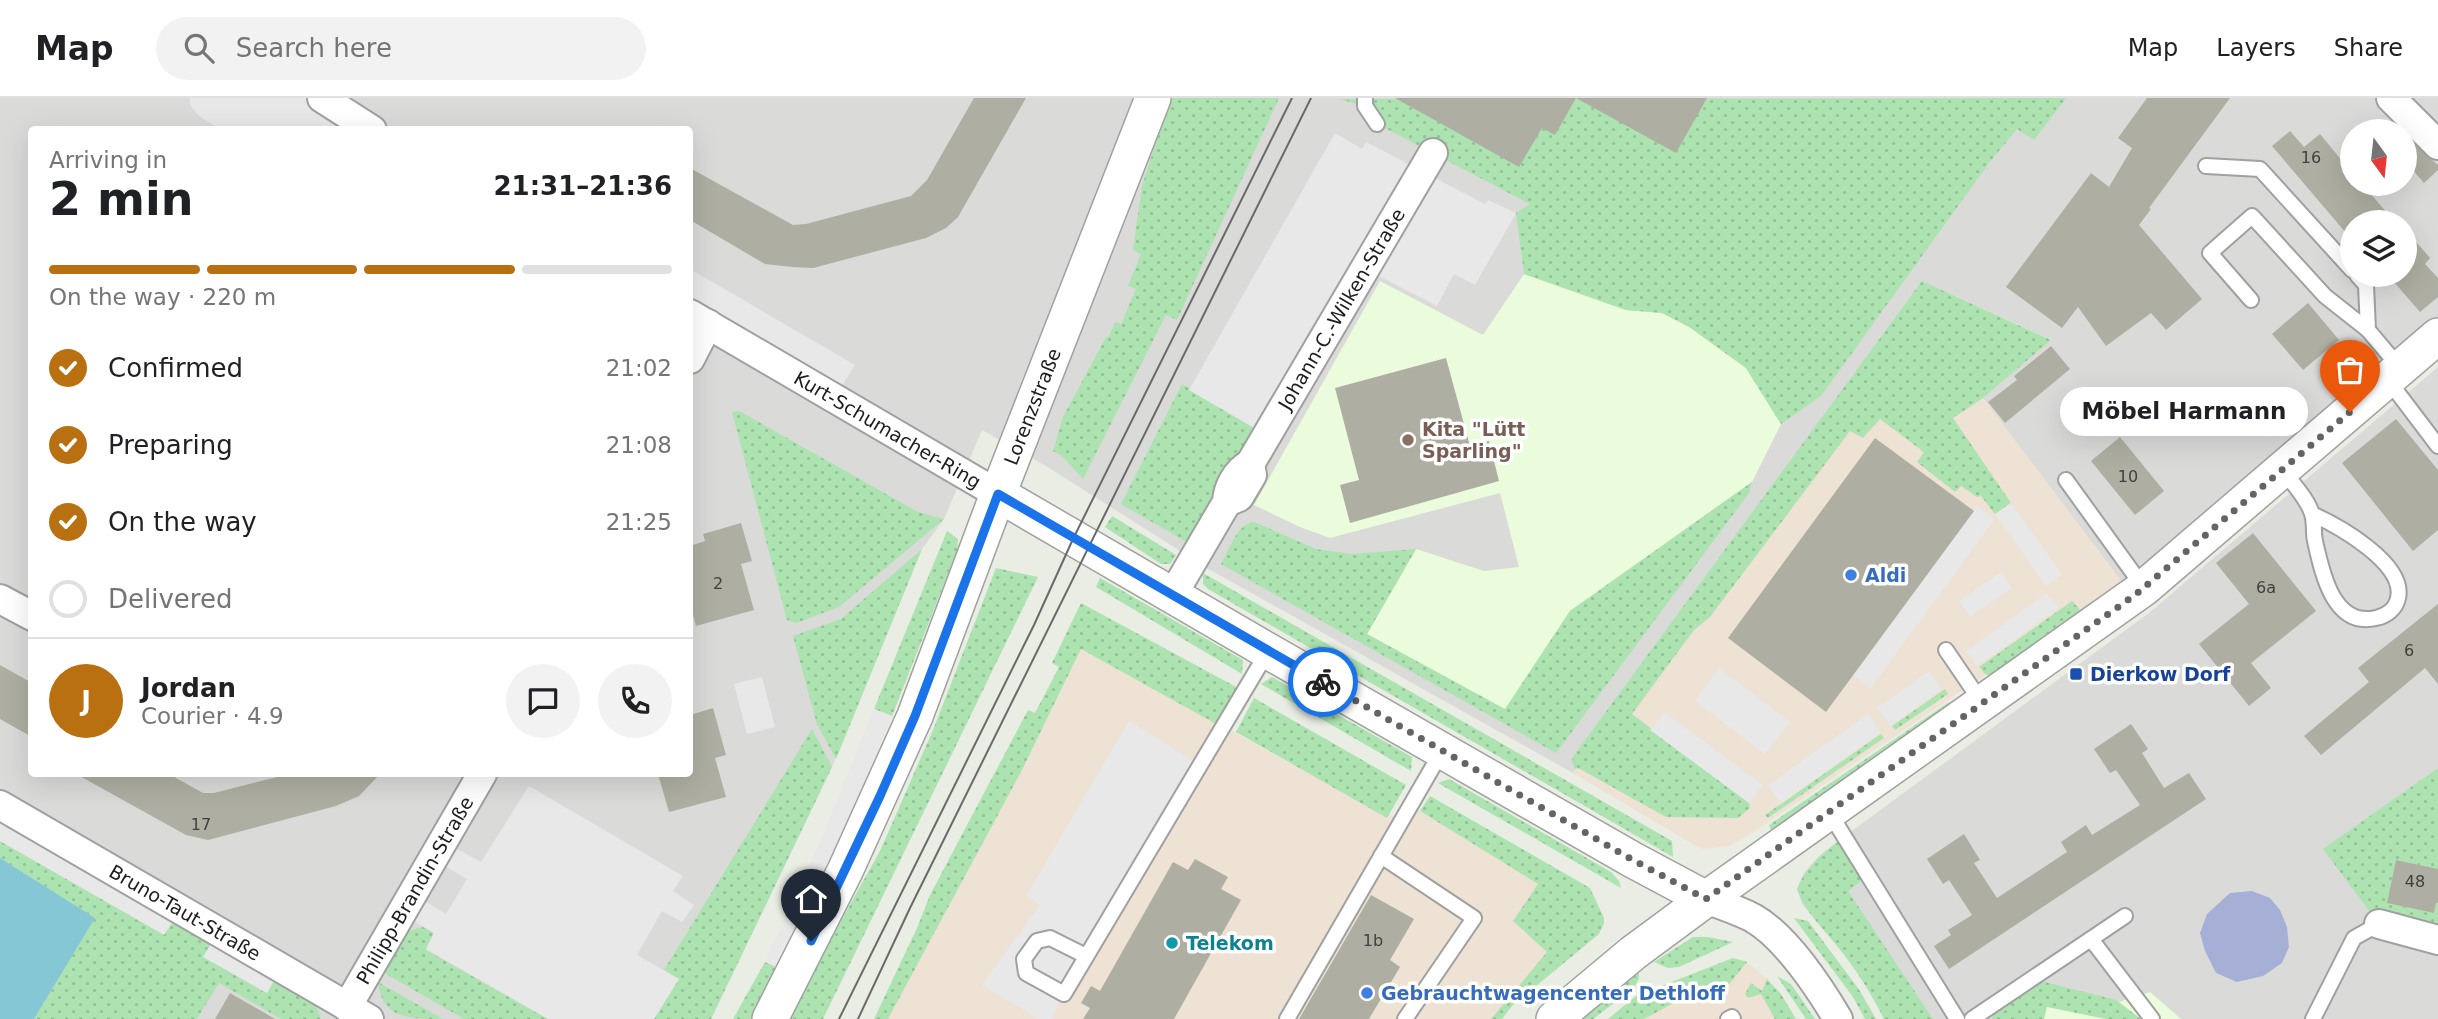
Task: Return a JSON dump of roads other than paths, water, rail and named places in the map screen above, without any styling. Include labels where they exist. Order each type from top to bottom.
[{"type":"street","points":[[322,98],[366,126]]},
{"type":"street","name":"Lorenzstraße","points":[[770,1019],[828,907],[915,716],[998,494],[1153,98]]},
{"type":"street","points":[[2391,98],[2433,133]]},
{"type":"street","name":"Johann-C.-Wilken-Straße","points":[[1172,596],[1227,502],[1239,497],[1252,475],[1250,464],[1433,153]]},
{"type":"street","points":[[693,346],[699,319]]},
{"type":"street","name":"Kurt-Schumacher-Ring","points":[[699,319],[1172,596],[1633,860],[1706,899]]},
{"type":"street","points":[[1554,1019],[1633,953],[1706,899],[2144,588],[2438,336]]},
{"type":"street","points":[[0,599],[28,614]]},
{"type":"street","name":"Philipp-Brandin-Straße","points":[[352,1015],[480,777]]},
{"type":"street","name":"Bruno-Taut-Straße","points":[[0,806],[352,1015]]},
{"type":"street","points":[[1706,899],[1752,918],[1770,931],[1801,965],[1839,1019]]},
{"type":"street","points":[[2379,924],[2438,940]]},
{"type":"lane","points":[[1365,98],[1365,106],[1377,124]]},
{"type":"lane","points":[[2206,166],[2260,169],[2340,257]]},
{"type":"lane","points":[[2252,300],[2210,253],[2252,216],[2325,296],[2368,330],[2438,446]]},
{"type":"lane","points":[[2366,287],[2368,330]]},
{"type":"lane","points":[[2282,469],[2312,514],[2315,539],[2333,599],[2345,613],[2358,619],[2376,619],[2389,613],[2398,602],[2399,591],[2395,574],[2336,524],[2312,514]]},
{"type":"lane","points":[[2066,480],[2144,588]]},
{"type":"lane","points":[[1945,650],[1982,703]]},
{"type":"lane","points":[[1086,956],[1050,938],[1037,941],[1024,959],[1026,972],[1063,995],[1268,651]]},
{"type":"lane","points":[[1287,1019],[1442,750]]},
{"type":"lane","points":[[1829,812],[1957,1019]]},
{"type":"lane","points":[[1381,856],[1474,918],[1405,1019]]},
{"type":"lane","points":[[1972,1019],[2125,916]]},
{"type":"lane","points":[[2312,1019],[2354,938],[2379,924]]},
{"type":"lane","points":[[2091,939],[2152,1019]]},
{"type":"tram line","points":[[839,1019],[1292,98]]},
{"type":"tram line","points":[[858,1019],[910,908],[1311,98]]},
{"type":"place","name":"Möbel Harmann","points":[[2350,412]]},
{"type":"place","name":"Kita \"Lütt Sparling\"","points":[[1408,440]]},
{"type":"place","name":"Aldi","points":[[1851,575]]},
{"type":"place","name":"Dierkow Dorf","points":[[2076,674]]},
{"type":"place","name":"Telekom","points":[[1172,943]]},
{"type":"place","name":"Gebrauchtwagencenter Dethloff","points":[[1367,993]]}]
